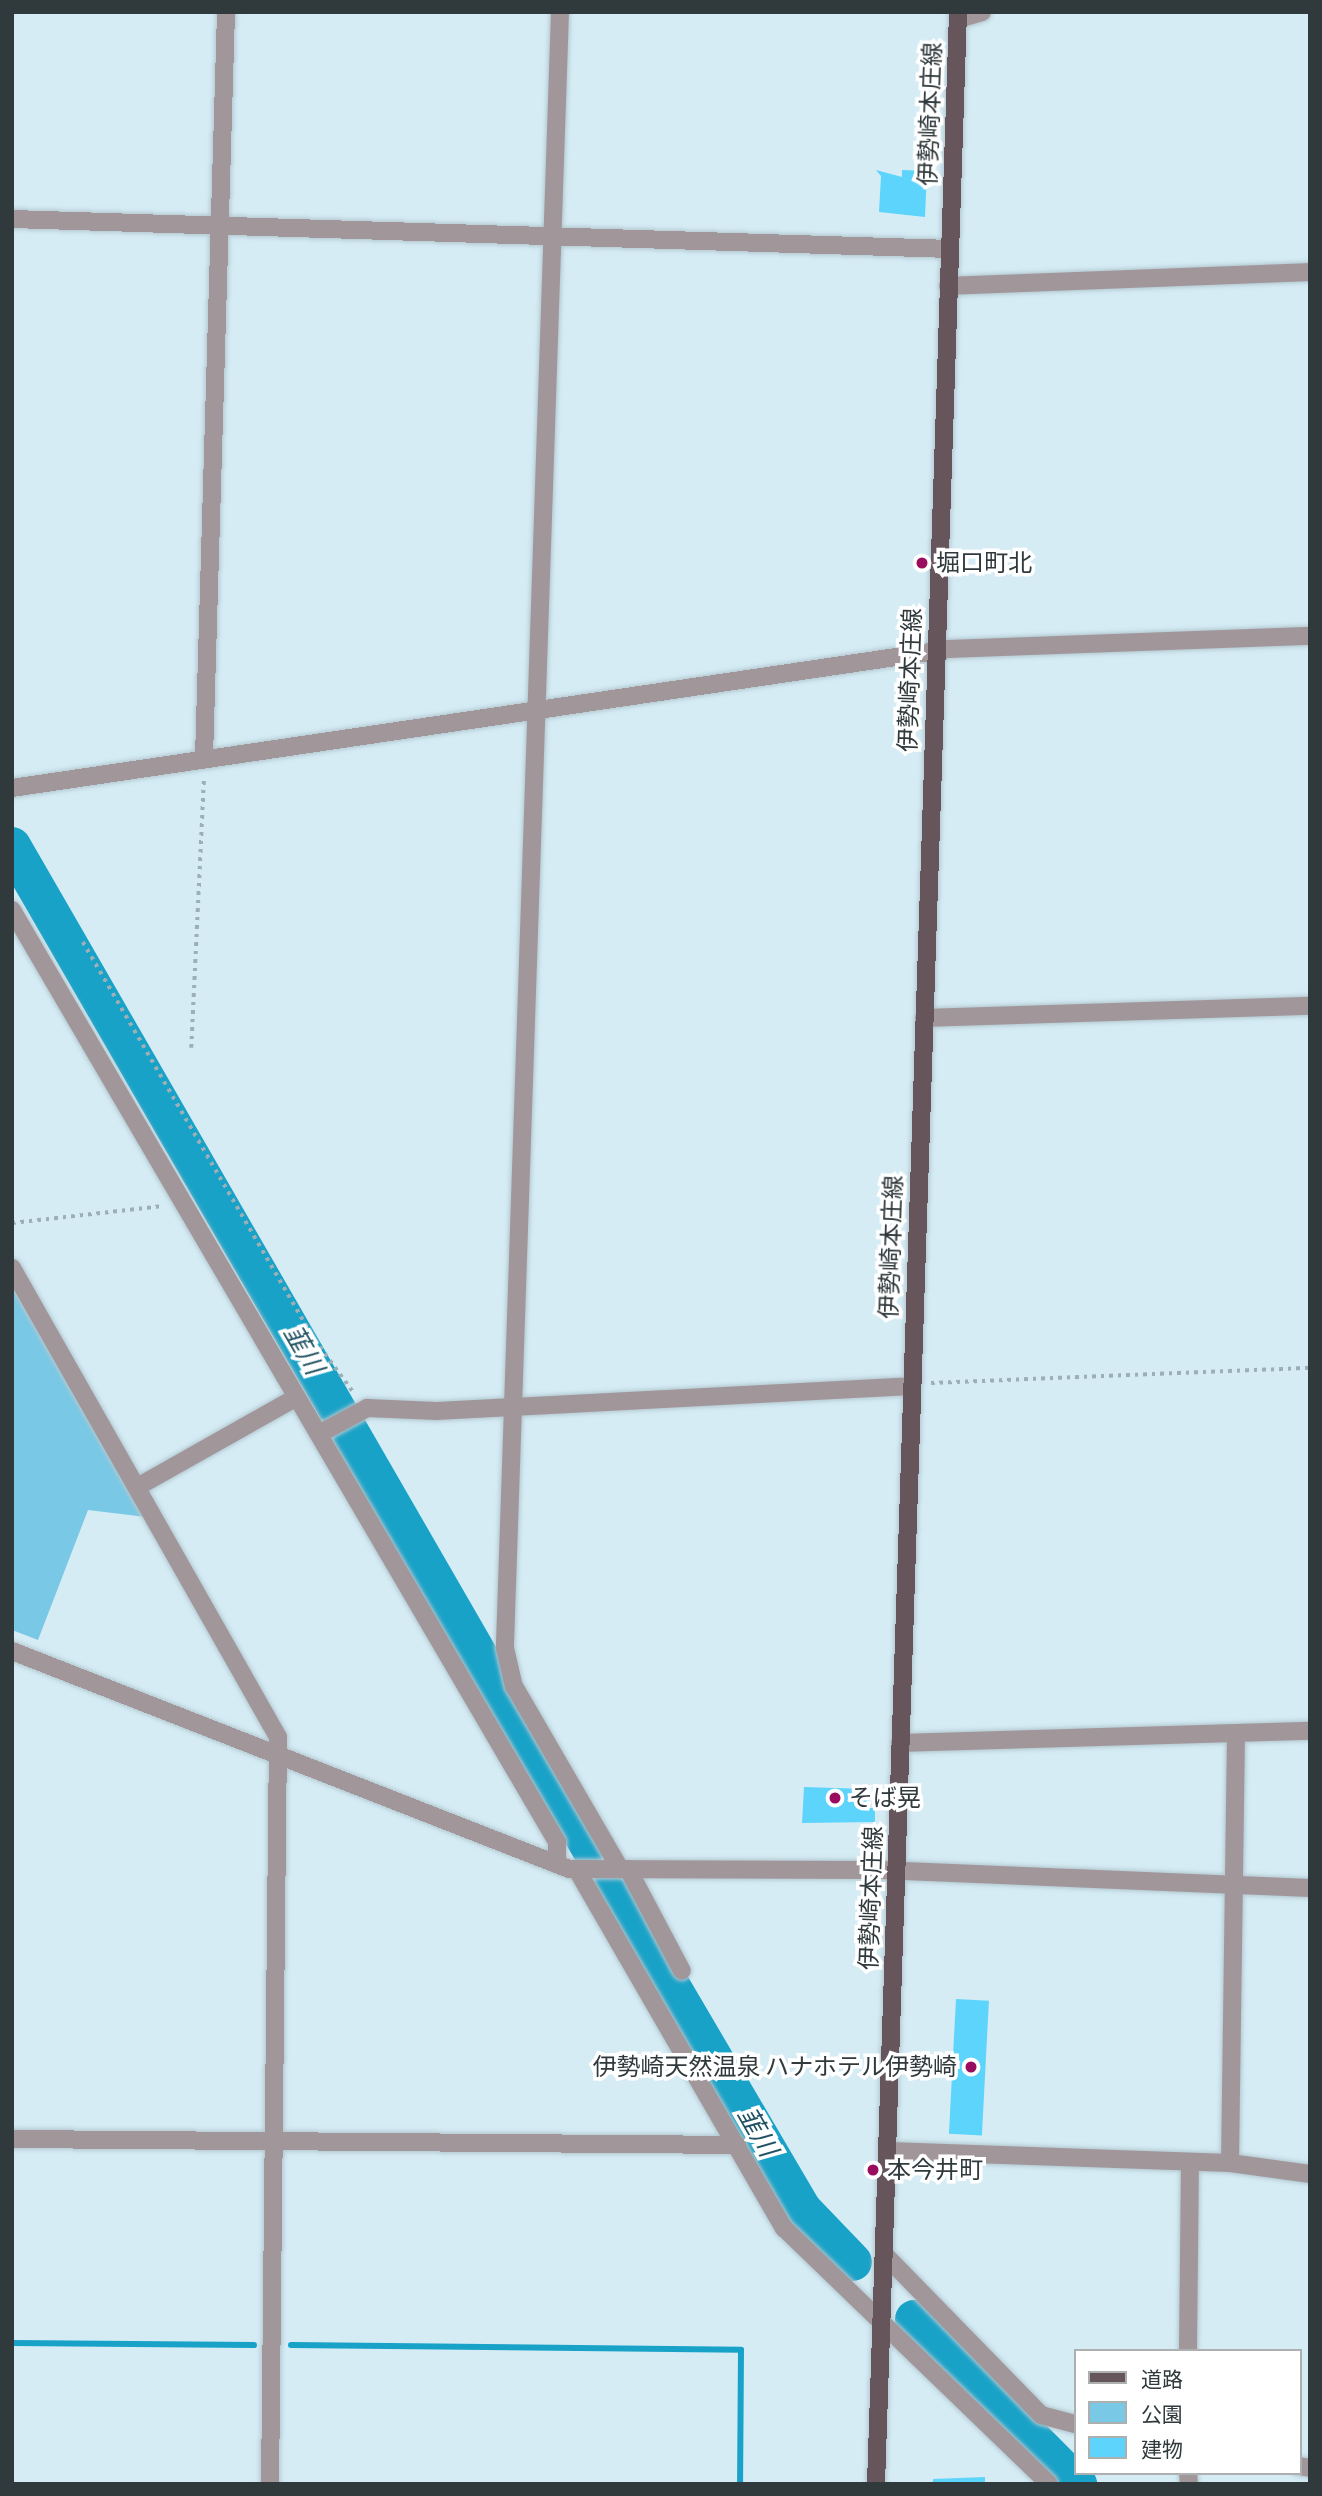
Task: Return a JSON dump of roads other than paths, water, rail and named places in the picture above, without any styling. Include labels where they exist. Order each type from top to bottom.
[{"type":"main road","name":"伊勢崎本庄線","points":[[876,2484],[958,16]]},
{"type":"street","points":[[205,758],[226,12]]},
{"type":"street","points":[[560,12],[556,239],[507,1663],[682,1971]]},
{"type":"street","points":[[958,16],[982,12]]},
{"type":"street","points":[[12,219],[556,239],[950,249]]},
{"type":"street","points":[[948,286],[1310,272]]},
{"type":"street","points":[[12,788],[538,710],[936,656],[950,649],[1310,636]]},
{"type":"street","points":[[12,910],[295,1398],[321,1432],[557,1842],[557,1864]]},
{"type":"street","points":[[923,1018],[1310,1006]]},
{"type":"street","points":[[12,1269],[139,1486],[278,1737],[270,2484]]},
{"type":"street","points":[[321,1432],[362,1410],[515,1406],[911,1386]]},
{"type":"street","points":[[139,1486],[295,1398]]},
{"type":"street","points":[[12,1651],[577,1870],[896,1871],[1310,1888]]},
{"type":"street","points":[[900,1744],[1310,1731]]},
{"type":"street","points":[[1230,2164],[1236,1734]]},
{"type":"street","points":[[577,1870],[784,2228],[1049,2484]]},
{"type":"street","points":[[12,2139],[737,2145]]},
{"type":"street","points":[[889,2151],[1230,2164],[1310,2175]]},
{"type":"street","points":[[1188,2349],[1190,2162]]},
{"type":"street","points":[[884,2254],[1041,2415],[1074,2424]]},
{"type":"waterway","name":"韮川","points":[[12,846],[594,1855]]},
{"type":"waterway","name":"韮川","points":[[611,1883],[803,2210],[853,2262]]},
{"type":"waterway","name":"韮川","points":[[914,2319],[1078,2484]]},
{"type":"waterway","points":[[12,2343],[254,2345]]},
{"type":"waterway","points":[[291,2345],[741,2350],[740,2484]]},
{"type":"place","name":"堀口町北","points":[[922,563]]},
{"type":"place","name":"そば晃","points":[[835,1798]]},
{"type":"place","name":"伊勢崎天然温泉 ハナホテル伊勢崎","points":[[971,2067]]},
{"type":"place","name":"本今井町","points":[[873,2170]]}]
